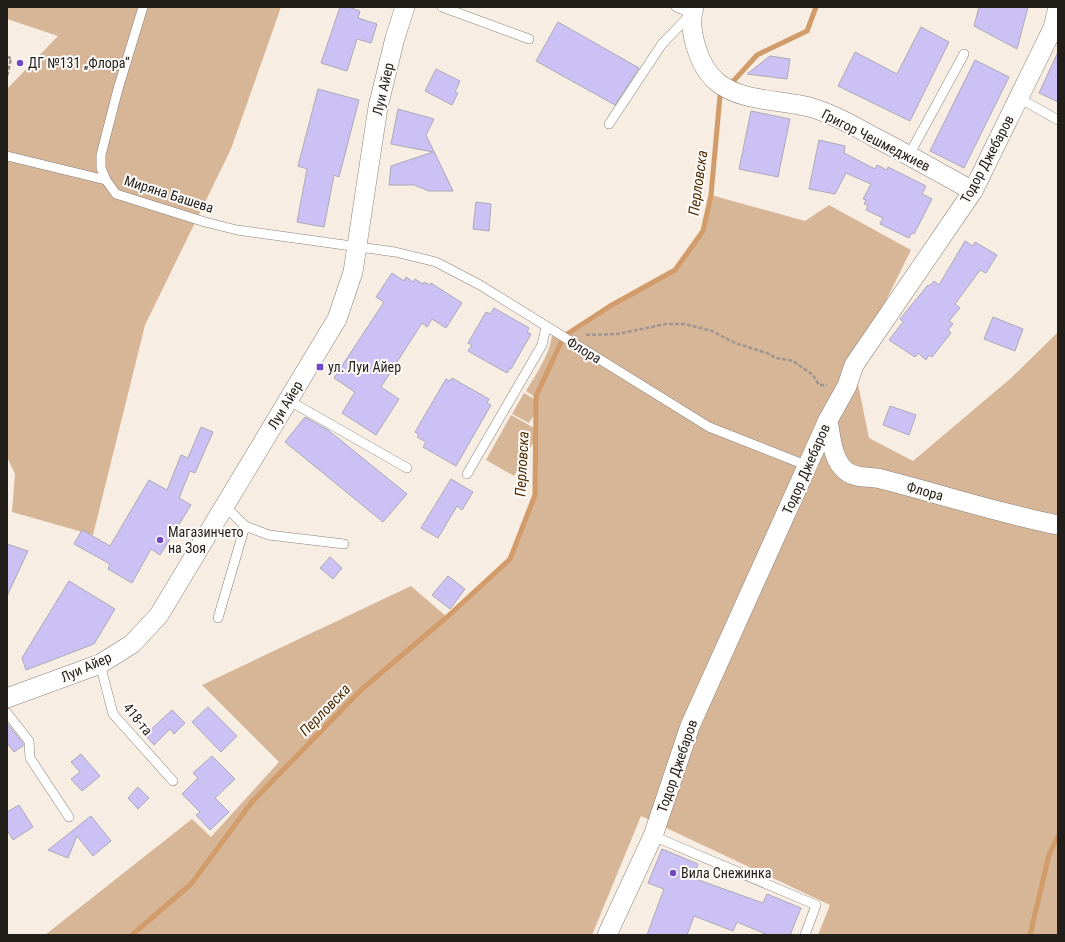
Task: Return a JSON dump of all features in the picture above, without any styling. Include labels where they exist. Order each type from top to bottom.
[{"type":"street","name":"Луи Айер","points":[[7,698],[100,664],[132,644],[159,615],[337,319],[353,272],[378,107],[395,38],[405,7]]},
{"type":"street","name":"Тодор Джебаров","points":[[607,935],[653,836],[690,726],[828,420],[847,386],[854,365],[972,191],[1055,29],[1058,7]]},
{"type":"street","name":"Григор Чешмеджиев","points":[[688,9],[692,36],[700,59],[717,82],[738,93],[813,108],[841,119],[909,155],[972,191]]},
{"type":"street","name":"Флора","points":[[828,420],[835,455],[839,465],[853,475],[880,479],[1015,516],[1058,526]]},
{"type":"lane","name":"Миряна Башева","points":[[143,7],[118,89],[102,155],[101,168],[106,180],[116,194],[205,222],[237,230],[358,247]]},
{"type":"lane","points":[[442,7],[529,39]]},
{"type":"lane","points":[[609,124],[662,44],[688,9]]},
{"type":"lane","points":[[909,155],[964,54]]},
{"type":"lane","points":[[1019,98],[1058,120]]},
{"type":"lane","points":[[7,156],[106,180]]},
{"type":"lane","name":"Флора","points":[[358,247],[403,253],[436,262],[480,285],[709,427],[808,466]]},
{"type":"lane","points":[[467,474],[542,345],[546,327]]},
{"type":"lane","points":[[288,400],[407,468]]},
{"type":"lane","points":[[225,506],[245,526],[269,535],[344,544]]},
{"type":"lane","points":[[218,618],[245,526]]},
{"type":"lane","name":"418-та","points":[[100,664],[113,714],[172,781]]},
{"type":"lane","points":[[7,713],[29,741],[30,758],[69,817]]},
{"type":"lane","points":[[653,836],[816,905],[805,935]]},
{"type":"path","points":[[7,57],[11,58],[7,77]]},
{"type":"path","points":[[569,341],[585,335],[617,334],[666,324],[685,324],[712,331],[735,343],[767,353],[776,358],[793,362],[813,375],[819,385],[847,386]]},
{"type":"shaded area","points":[[7,7],[281,7],[231,149],[145,325],[93,535],[12,512],[15,474],[7,457],[7,89],[58,36],[7,19]]},
{"type":"shaded area","points":[[711,195],[805,221],[829,205],[911,250],[854,365],[869,438],[913,461],[1010,379],[1058,332],[1058,935],[818,935],[830,905],[641,816],[592,935],[45,935],[192,819],[211,837],[279,762],[202,685],[411,586],[447,617],[510,559],[535,495],[536,438],[514,476],[486,460],[511,415],[536,429],[536,412],[529,423],[512,414],[524,393],[536,400],[536,396],[564,336],[610,306],[675,270],[703,231]]},
{"type":"shaded area","points":[[552,336],[562,337],[535,397],[526,391],[545,358]]},
{"type":"building","points":[[340,7],[348,7],[360,11],[358,18],[377,24],[371,43],[357,39],[347,71],[321,63]]},
{"type":"building","points":[[979,7],[1028,7],[1017,49],[974,26]]},
{"type":"building","points":[[558,22],[639,68],[615,105],[536,61]]},
{"type":"building","points":[[921,27],[949,42],[910,121],[838,86],[855,52],[897,74]]},
{"type":"building","points":[[1058,52],[1058,102],[1039,93]]},
{"type":"building","points":[[770,56],[790,59],[787,79],[747,74]]},
{"type":"building","points":[[975,60],[1009,77],[964,168],[930,151]]},
{"type":"building","points":[[436,69],[460,81],[455,92],[458,93],[452,105],[425,91]]},
{"type":"building","points":[[318,89],[359,100],[339,177],[334,175],[324,227],[297,222],[307,169],[298,166]]},
{"type":"building","points":[[398,109],[434,119],[426,135],[453,191],[429,191],[414,185],[389,185],[391,166],[433,152],[391,144]]},
{"type":"building","points":[[751,111],[790,119],[778,177],[739,169]]},
{"type":"building","points":[[819,140],[845,146],[844,153],[875,169],[877,165],[887,170],[888,167],[926,186],[922,194],[932,199],[914,234],[912,233],[909,238],[880,224],[883,218],[866,210],[868,205],[864,204],[866,200],[863,199],[871,184],[846,173],[835,194],[809,189]]},
{"type":"building","points":[[476,202],[491,204],[489,231],[473,229]]},
{"type":"building","points":[[965,241],[973,246],[975,242],[997,255],[986,273],[980,270],[955,304],[960,308],[949,321],[953,324],[948,330],[951,333],[932,357],[929,355],[926,360],[918,353],[915,357],[889,340],[903,322],[900,319],[928,285],[929,286],[934,281],[939,285]]},
{"type":"building","points":[[392,273],[404,281],[406,277],[413,282],[415,279],[423,284],[424,282],[430,285],[431,283],[462,303],[446,328],[432,319],[427,327],[422,323],[381,387],[399,399],[376,435],[342,413],[355,392],[334,378],[384,302],[376,297]]},
{"type":"building","points":[[494,308],[529,328],[527,332],[531,334],[511,369],[510,368],[507,373],[468,351],[472,345],[468,343],[486,312],[490,314]]},
{"type":"building","points":[[993,317],[1023,329],[1015,351],[984,339]]},
{"type":"building","points":[[452,378],[489,399],[487,403],[491,405],[456,466],[423,447],[426,442],[417,437],[419,435],[415,432],[446,379],[450,381]]},
{"type":"building","points":[[890,406],[916,415],[909,435],[883,425]]},
{"type":"building","points":[[305,417],[328,430],[407,494],[383,522],[285,442]]},
{"type":"building","points":[[201,427],[213,432],[195,473],[190,471],[179,498],[191,505],[160,555],[151,549],[132,583],[108,569],[110,564],[74,544],[82,530],[110,546],[149,480],[167,490],[181,455],[188,458]]},
{"type":"building","points":[[451,479],[473,492],[462,510],[457,506],[438,538],[421,528]]},
{"type":"building","points":[[7,544],[28,551],[7,596]]},
{"type":"building","points":[[330,557],[342,568],[333,579],[320,568]]},
{"type":"building","points":[[448,576],[465,589],[450,609],[432,595]]},
{"type":"building","points":[[69,581],[115,609],[94,644],[26,670],[22,658]]},
{"type":"building","points":[[208,707],[237,736],[221,752],[192,722]]},
{"type":"building","points":[[172,710],[185,723],[174,734],[170,729],[154,745],[145,735]]},
{"type":"building","points":[[7,723],[23,743],[23,746],[14,752],[7,743]]},
{"type":"building","points":[[81,754],[100,776],[82,791],[71,779],[80,772],[71,762]]},
{"type":"building","points":[[212,756],[235,779],[215,798],[229,812],[210,830],[196,815],[200,812],[182,794],[198,778],[193,773]]},
{"type":"building","points":[[138,787],[149,798],[138,809],[128,798]]},
{"type":"building","points":[[19,805],[33,827],[13,840],[7,830],[7,812]]},
{"type":"building","points":[[91,816],[111,841],[93,856],[77,836],[68,858],[48,850]]},
{"type":"building","points":[[662,849],[698,864],[693,878],[763,903],[767,894],[801,908],[790,935],[768,935],[737,922],[733,931],[694,916],[687,935],[647,935],[664,889],[648,883]]},
{"type":"waterway","name":"Перловска","points":[[729,86],[757,55],[807,31],[816,7]]},
{"type":"waterway","name":"Перловска","points":[[132,935],[191,884],[252,802],[362,689],[447,617],[510,559],[535,495],[536,396],[564,336],[610,306],[675,270],[703,231],[711,195],[720,96],[724,92]]},
{"type":"waterway","points":[[1030,935],[1049,855],[1058,836]]},
{"type":"place","name":"ДГ №131 „Флора“","points":[[20,63]]},
{"type":"place","name":"ул. Луи Айер","points":[[320,367]]},
{"type":"place","name":"Магазинчето на Зоя","points":[[160,540]]},
{"type":"place","name":"Вила Снежинка","points":[[673,873]]}]
